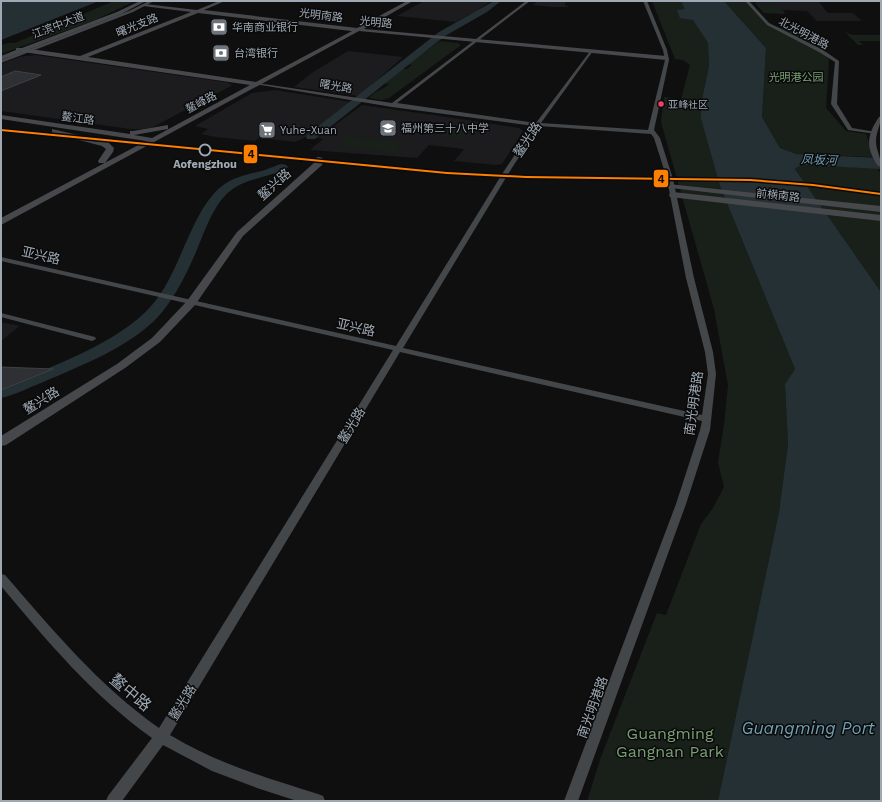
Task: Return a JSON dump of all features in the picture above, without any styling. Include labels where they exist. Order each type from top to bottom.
[{"type":"main road","name":"曙光支路","points":[[80,58],[223,1]]},
{"type":"main road","name":"鳌峰路","points":[[1,214],[102,161],[257,84],[402,1]]},
{"type":"main road","name":"鳌峰路","points":[[1,222],[146,140],[165,127],[411,1]]},
{"type":"main road","name":"光明南路","points":[[143,2],[198,11],[355,29]]},
{"type":"main road","name":"江滨中大道","points":[[1,57],[113,16],[143,2]]},
{"type":"main road","name":"光明路","points":[[355,29],[667,59]]},
{"type":"main road","name":"曙光路","points":[[20,50],[257,84]]},
{"type":"main road","name":"鳌江路","points":[[1,117],[146,140]]},
{"type":"main road","points":[[881,118],[871,144],[875,156],[881,164]]},
{"type":"main road","name":"鳌江路","points":[[1,121],[146,140]]},
{"type":"main road","points":[[38,126],[85,140],[105,144],[110,148],[109,152],[102,161]]},
{"type":"main road","points":[[108,133],[136,133],[165,127]]},
{"type":"main road","name":"鳌兴路","points":[[1,432],[124,356],[149,337],[184,301],[240,234],[319,163],[320,159],[313,162],[233,234],[184,301],[170,326],[133,358],[1,442]]},
{"type":"main road","name":"前横南路","points":[[672,190],[716,190],[881,209]]},
{"type":"main road","name":"前横南路","points":[[672,190],[720,200],[881,218]]},
{"type":"street","points":[[1,62],[143,2],[152,1]]},
{"type":"street","points":[[392,105],[528,1]]},
{"type":"street","points":[[645,1],[664,46],[667,59],[651,128],[652,132]]},
{"type":"street","name":"北光明港路","points":[[747,1],[768,24],[821,51],[837,62],[834,104],[850,130],[874,133]]},
{"type":"street","name":"鳌光路","points":[[113,801],[160,737],[507,170],[537,125],[590,52]]},
{"type":"street","name":"曙光路","points":[[257,84],[392,105],[537,125],[652,132]]},
{"type":"street","name":"南光明港路","points":[[571,801],[681,504],[705,430],[712,374],[710,359],[690,278],[672,190],[657,138],[652,132]]},
{"type":"street","name":"亚兴路","points":[[1,259],[706,420]]},
{"type":"street","points":[[1,315],[92,339]]},
{"type":"street","name":"鳌中路","points":[[1,578],[78,667],[98,687],[160,737],[206,761],[228,770],[318,801]]},
{"type":"shaded area","points":[[424,1],[491,1],[456,22],[397,16]]},
{"type":"shaded area","points":[[538,1],[565,1],[565,5],[569,7],[533,5]]},
{"type":"shaded area","points":[[754,1],[819,2],[828,13],[853,13],[862,21],[817,21],[807,11],[783,10],[785,14],[764,13]]},
{"type":"shaded area","points":[[348,51],[403,57],[359,96],[294,87],[313,72]]},
{"type":"shaded area","points":[[35,55],[224,82],[231,84],[231,86],[153,127],[144,129],[130,129],[1,111],[1,64],[19,57]]},
{"type":"shaded area","points":[[275,90],[351,102],[308,136],[295,142],[259,138],[255,141],[216,137],[201,134],[208,129],[195,126],[252,93]]},
{"type":"shaded area","name":"福州第三十八中学","points":[[362,105],[519,128],[523,131],[502,164],[497,165],[454,161],[464,149],[429,145],[417,158],[310,150],[323,139],[317,138]]},
{"type":"shaded area","points":[[1,322],[20,326],[1,341]]},
{"type":"green space","points":[[114,1],[135,1],[95,20],[1,54],[1,45],[15,43]]},
{"type":"green space","name":"Guangming Gangnan Park","points":[[652,1],[681,1],[708,43],[709,66],[701,104],[720,186],[795,369],[785,385],[788,444],[779,512],[718,801],[587,801],[601,757],[657,613],[666,615],[701,524],[713,508],[724,487],[718,462],[728,385],[714,309],[661,122],[664,97],[681,99],[690,65],[683,60],[675,59]]},
{"type":"green space","name":"光明港公园","points":[[724,1],[745,1],[767,24],[821,52],[829,59],[826,108],[846,131],[866,134],[874,157],[796,154],[780,148],[762,117],[766,48]]},
{"type":"green space","points":[[756,4],[775,5],[785,13],[764,13]]},
{"type":"green space","points":[[797,26],[821,47],[820,48],[775,27]]},
{"type":"green space","points":[[845,32],[853,35],[881,35],[881,41],[859,41],[863,45],[858,45]]},
{"type":"green space","points":[[440,41],[458,43],[461,45],[389,98],[381,100],[369,98],[389,84],[384,83],[403,69],[407,69],[412,65],[409,64]]},
{"type":"green space","points":[[449,127],[471,129],[463,139],[442,136]]},
{"type":"green space","points":[[346,136],[404,142],[396,152],[337,146]]},
{"type":"green space","points":[[799,166],[877,168],[881,174],[881,292],[795,169]]},
{"type":"water","points":[[1,1],[114,1],[15,43],[1,45]]},
{"type":"water","name":"Guangming Port","points":[[681,1],[724,1],[766,48],[762,117],[780,148],[796,154],[881,158],[881,169],[806,165],[799,166],[795,169],[881,292],[881,801],[718,801],[779,512],[788,444],[785,384],[795,369],[720,186],[701,118],[701,104],[709,66],[708,43],[693,20],[680,18],[677,10],[685,9]]},
{"type":"pier","points":[[99,1],[114,1],[15,43],[1,45],[1,40]]},
{"type":"building","points":[[15,71],[41,75],[1,91],[1,77]]},
{"type":"building","points":[[1,367],[53,369],[1,390]]},
{"type":"waterway","points":[[311,137],[442,34],[498,1]]},
{"type":"waterway","points":[[1,393],[62,368],[126,335],[143,322],[157,309],[171,289],[205,218],[213,204],[226,188],[250,177],[282,167]]},
{"type":"transit line","name":"4","points":[[1,130],[447,173],[526,177],[750,180],[813,185],[881,194]]},
{"type":"place","name":"华南商业银行","points":[[219,27]]},
{"type":"place","name":"台湾银行","points":[[221,53]]},
{"type":"place","name":"亚峰社区","points":[[661,104]]},
{"type":"place","name":"福州第三十八中学","points":[[388,128]]},
{"type":"place","name":"Yuhe-Xuan","points":[[267,130]]},
{"type":"place","name":"Aofengzhou","points":[[205,150]]},
{"type":"water label","name":"凤坂河","points":[[819,160]]}]
